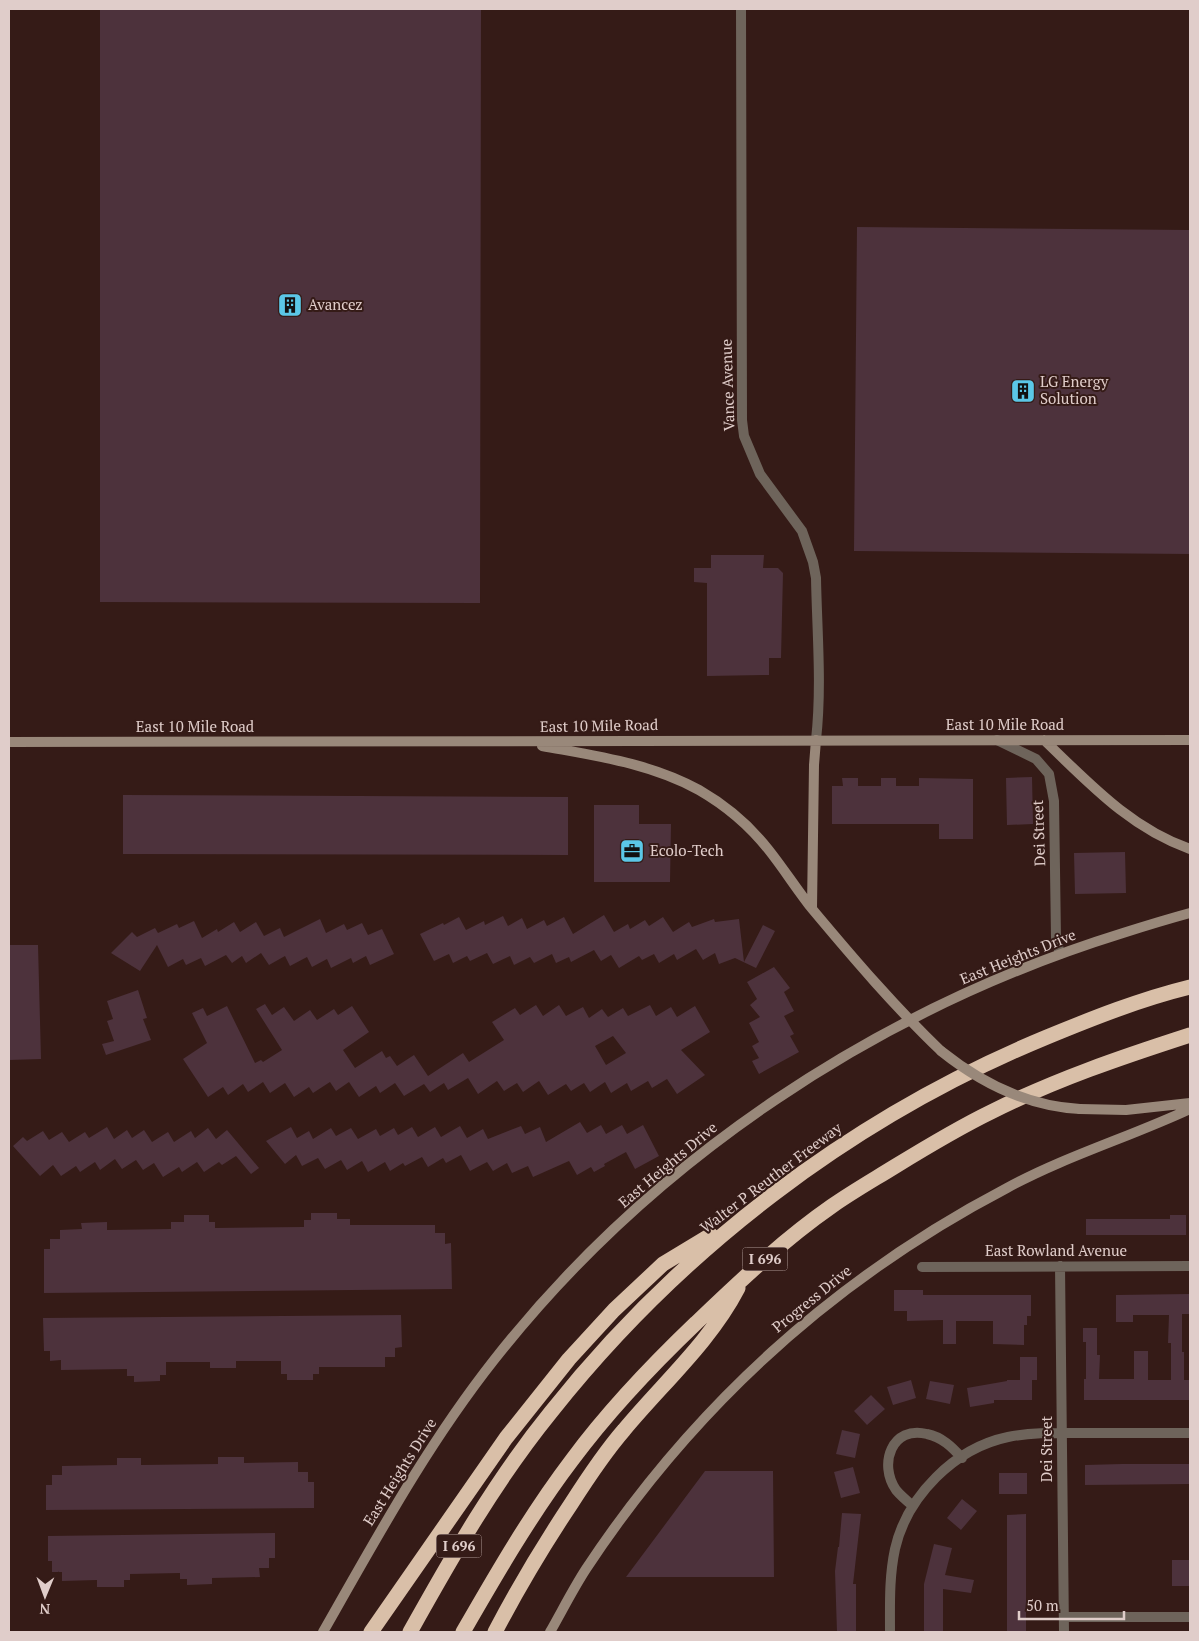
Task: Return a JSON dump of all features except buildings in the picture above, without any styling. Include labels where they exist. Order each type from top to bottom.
[{"type":"highway","name":"Walter P Reuther Freeway","points":[[410,1632],[466,1533],[512,1462],[551,1411],[617,1336],[663,1288],[755,1208],[830,1153],[869,1128],[912,1102],[985,1064],[1074,1026],[1190,987]]},
{"type":"highway","name":"I 696","points":[[463,1632],[499,1569],[572,1460],[610,1412],[659,1359],[745,1276],[794,1234],[832,1205],[927,1147],[991,1112],[1110,1061],[1190,1035]]},
{"type":"highway","points":[[371,1632],[521,1418],[591,1334],[638,1286],[663,1264],[755,1208]]},
{"type":"highway","points":[[495,1632],[539,1552],[588,1478],[624,1430],[694,1352],[728,1308],[745,1276]]},
{"type":"main road","points":[[812,908],[816,740]]},
{"type":"main road","points":[[1044,740],[1093,788],[1122,813],[1155,834],[1190,849]]},
{"type":"main road","name":"East 10 Mile Road","points":[[9,742],[1190,740]]},
{"type":"main road","points":[[524,742],[635,764],[669,776],[700,791],[730,811],[758,838],[812,908],[909,1020],[941,1051],[974,1075],[1012,1094],[1054,1106],[1080,1109],[1126,1110],[1190,1103]]},
{"type":"main road","name":"East Heights Drive","points":[[323,1632],[414,1473],[494,1360],[532,1315],[577,1267],[653,1194],[708,1148],[828,1065],[909,1020],[990,982],[1060,954],[1190,913]]},
{"type":"main road","name":"Progress Drive","points":[[550,1632],[585,1570],[644,1488],[690,1432],[745,1376],[854,1283],[927,1233],[1007,1188],[1076,1155],[1156,1125],[1190,1108]]},
{"type":"street","name":"Vance Avenue","points":[[741,9],[742,420],[744,436],[760,474],[802,531],[813,562],[816,578],[819,687],[816,740]]},
{"type":"street","name":"Dei Street","points":[[997,740],[1036,759],[1049,774],[1054,801],[1056,938],[1060,954]]},
{"type":"street","name":"Dei Street","points":[[1060,1266],[1064,1632]]},
{"type":"street","name":"East Rowland Avenue","points":[[922,1267],[1190,1266]]},
{"type":"street","points":[[890,1632],[890,1578],[892,1563],[898,1538],[912,1506],[937,1476],[977,1448],[1007,1437],[1025,1434],[1190,1433]]},
{"type":"street","points":[[912,1506],[896,1489],[890,1475],[888,1459],[894,1444],[907,1434],[927,1434],[950,1445],[962,1458]]},
{"type":"street","points":[[1064,1617],[1190,1617]]},
{"type":"place","name":"Avancez","points":[[290,305]]},
{"type":"place","name":"LG Energy Solution","points":[[1023,391]]},
{"type":"place","name":"Ecolo-Tech","points":[[632,851]]}]
